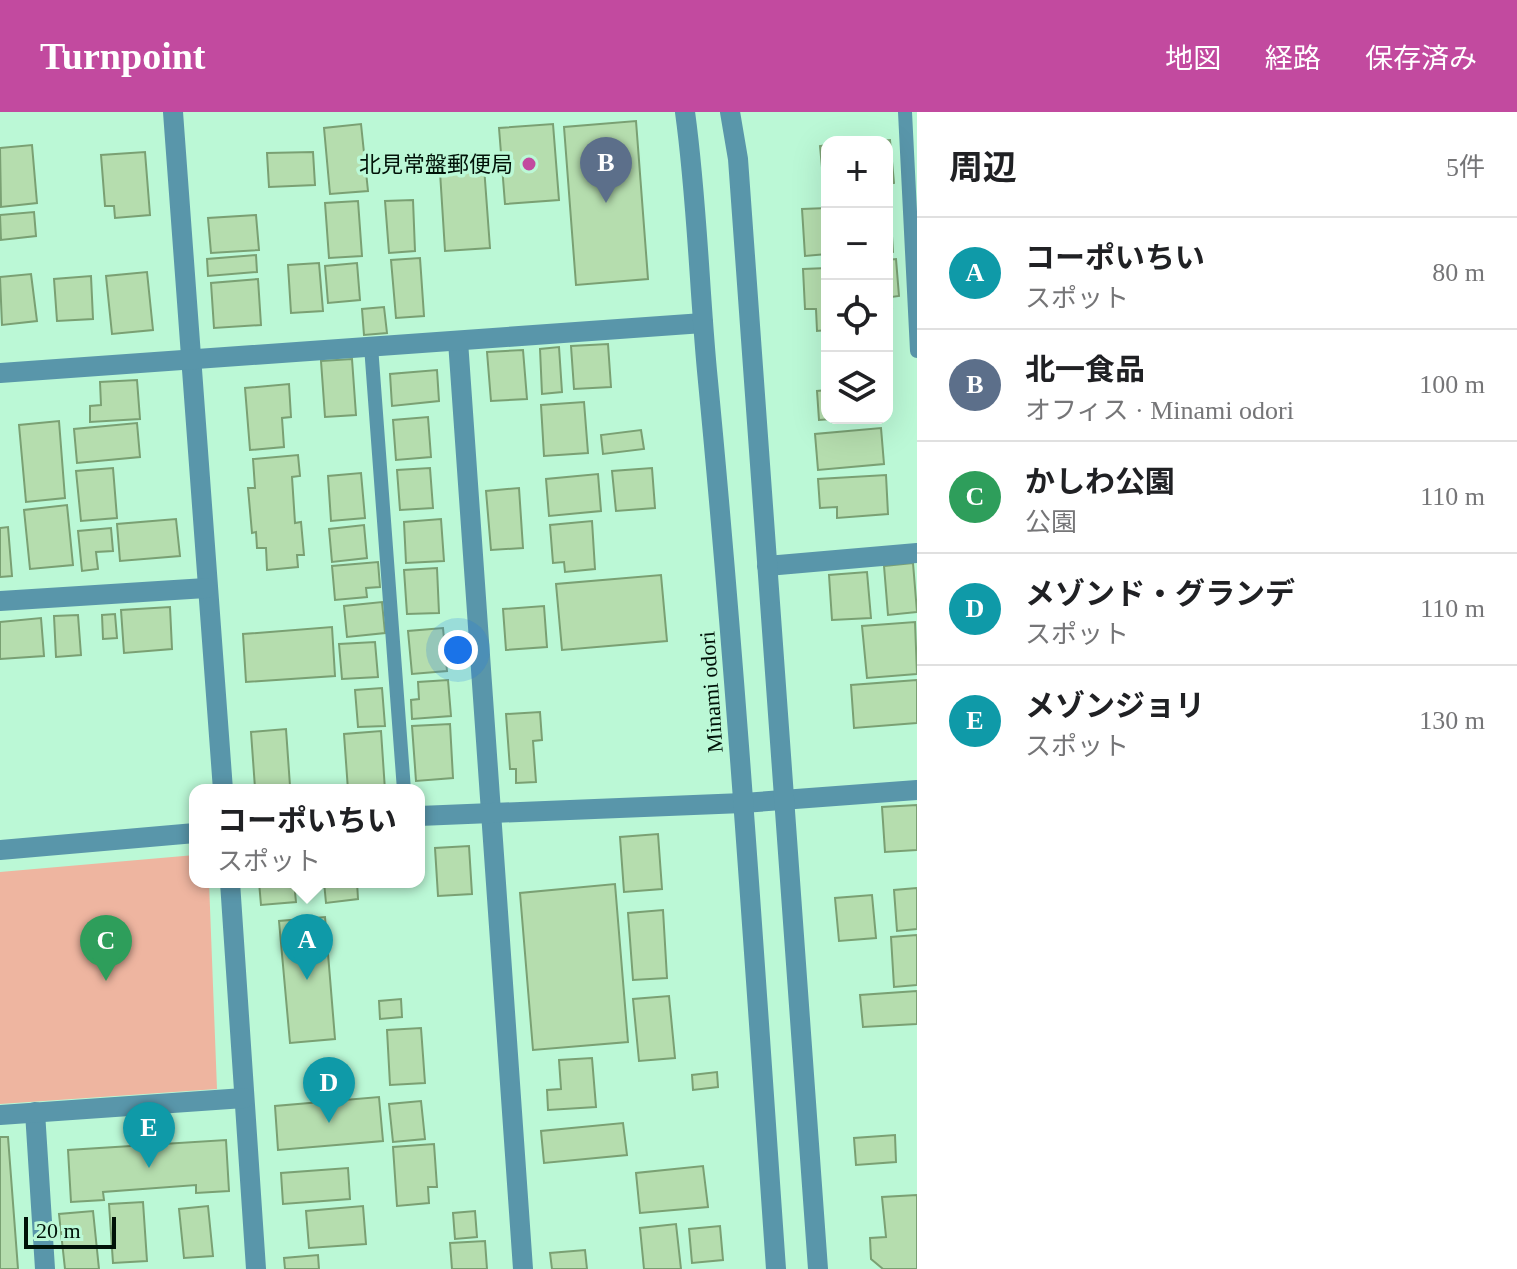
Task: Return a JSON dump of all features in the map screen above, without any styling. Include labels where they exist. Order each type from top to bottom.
[{"type":"street","points":[[173,112],[222,784]]},
{"type":"street","name":"Minami odori","points":[[685,112],[726,569],[776,1269]]},
{"type":"street","points":[[730,112],[738,159],[818,1269]]},
{"type":"street","points":[[0,373],[703,323]]},
{"type":"street","points":[[458,341],[523,1269]]},
{"type":"street","points":[[767,566],[917,553]]},
{"type":"street","points":[[0,601],[206,588]]},
{"type":"street","points":[[425,816],[783,801],[917,790]]},
{"type":"street","points":[[0,850],[189,834]]},
{"type":"street","points":[[230,888],[256,1269]]},
{"type":"street","points":[[0,1115],[244,1098]]},
{"type":"street","points":[[35,1112],[45,1269]]},
{"type":"lane","points":[[905,112],[917,351]]},
{"type":"lane","points":[[371,346],[404,784]]},
{"type":"shaded area","points":[[189,856],[189,888],[209,888],[217,1089],[0,1104],[0,872]]},
{"type":"building","points":[[636,121],[648,279],[576,285],[564,127]]},
{"type":"building","points":[[361,124],[368,191],[330,194],[324,128]]},
{"type":"building","name":"北見常盤郵便局","points":[[553,124],[559,200],[505,204],[499,128]]},
{"type":"building","points":[[32,145],[37,203],[1,207],[0,148]]},
{"type":"building","points":[[145,152],[150,215],[115,218],[114,206],[105,206],[101,155]]},
{"type":"building","points":[[313,152],[315,185],[269,187],[267,153]]},
{"type":"building","points":[[483,153],[490,248],[445,251],[439,156]]},
{"type":"building","points":[[413,200],[415,251],[389,253],[385,201]]},
{"type":"building","points":[[358,201],[362,256],[329,258],[325,203]]},
{"type":"building","points":[[821,208],[821,255],[805,256],[802,209]]},
{"type":"building","points":[[34,212],[36,236],[1,240],[0,215]]},
{"type":"building","points":[[256,215],[259,250],[211,253],[208,218]]},
{"type":"building","points":[[256,255],[257,272],[208,276],[207,259]]},
{"type":"building","points":[[420,258],[424,316],[396,318],[391,260]]},
{"type":"building","points":[[893,259],[896,259],[899,296],[893,297],[893,280]]},
{"type":"building","points":[[319,263],[323,311],[291,313],[288,265]]},
{"type":"building","points":[[357,263],[360,300],[328,303],[325,266]]},
{"type":"building","points":[[821,268],[821,331],[817,331],[816,309],[805,309],[803,269]]},
{"type":"building","points":[[147,272],[153,330],[112,334],[106,276]]},
{"type":"building","points":[[31,274],[37,321],[2,325],[0,277]]},
{"type":"building","points":[[91,276],[93,319],[57,321],[54,279]]},
{"type":"building","points":[[258,279],[261,325],[214,328],[211,283]]},
{"type":"building","points":[[384,307],[387,333],[364,335],[362,309]]},
{"type":"building","points":[[608,344],[611,387],[574,389],[571,346]]},
{"type":"building","points":[[559,347],[562,392],[542,394],[540,349]]},
{"type":"building","points":[[523,350],[527,399],[491,401],[487,352]]},
{"type":"building","points":[[352,359],[356,415],[325,417],[321,361]]},
{"type":"building","points":[[437,370],[439,401],[392,406],[390,374]]},
{"type":"building","points":[[137,380],[140,419],[90,422],[90,406],[101,405],[100,382]]},
{"type":"building","points":[[289,384],[291,417],[282,418],[284,447],[250,450],[245,388]]},
{"type":"building","points":[[817,391],[821,391],[821,420],[819,420]]},
{"type":"building","points":[[584,402],[588,453],[544,456],[541,405]]},
{"type":"building","points":[[428,417],[431,457],[396,460],[393,420]]},
{"type":"building","points":[[59,421],[65,498],[26,502],[19,425]]},
{"type":"building","points":[[137,423],[140,457],[77,463],[74,429]]},
{"type":"building","points":[[881,428],[884,464],[818,470],[815,434]]},
{"type":"building","points":[[641,430],[644,449],[603,454],[601,435]]},
{"type":"building","points":[[298,455],[300,476],[292,477],[295,523],[301,522],[304,555],[297,555],[298,567],[267,570],[266,548],[257,548],[256,532],[252,533],[248,488],[255,488],[253,459]]},
{"type":"building","points":[[113,468],[117,518],[81,521],[76,471]]},
{"type":"building","points":[[430,468],[433,508],[400,510],[397,470]]},
{"type":"building","points":[[652,468],[655,508],[616,511],[612,471]]},
{"type":"building","points":[[361,473],[365,518],[331,521],[328,476]]},
{"type":"building","points":[[598,474],[601,511],[549,516],[546,479]]},
{"type":"building","points":[[886,475],[888,514],[837,518],[837,507],[820,508],[818,479]]},
{"type":"building","points":[[519,488],[523,548],[491,550],[486,491]]},
{"type":"building","points":[[67,505],[73,565],[30,569],[24,510]]},
{"type":"building","points":[[176,519],[180,556],[120,561],[117,524]]},
{"type":"building","points":[[441,519],[444,561],[406,563],[404,522]]},
{"type":"building","points":[[592,521],[595,569],[565,572],[564,562],[553,563],[550,525]]},
{"type":"building","points":[[364,525],[367,558],[332,562],[329,529]]},
{"type":"building","points":[[8,527],[12,576],[0,577],[0,528]]},
{"type":"building","points":[[111,528],[113,551],[96,552],[98,569],[82,571],[78,531]]},
{"type":"building","points":[[378,562],[380,587],[366,588],[367,597],[335,600],[332,566]]},
{"type":"building","points":[[913,563],[917,612],[888,615],[884,566]]},
{"type":"building","points":[[437,568],[439,613],[407,614],[404,570]]},
{"type":"building","points":[[867,572],[871,618],[832,620],[829,575]]},
{"type":"building","points":[[661,575],[667,641],[562,650],[556,584]]},
{"type":"building","points":[[382,602],[385,633],[347,637],[344,606]]},
{"type":"building","points":[[544,606],[547,647],[506,650],[503,609]]},
{"type":"building","points":[[170,607],[172,649],[124,653],[121,610]]},
{"type":"building","points":[[115,614],[117,638],[103,639],[102,615]]},
{"type":"building","points":[[78,615],[81,655],[56,657],[54,616]]},
{"type":"building","points":[[41,618],[44,656],[0,659],[0,622]]},
{"type":"building","points":[[915,622],[917,674],[867,678],[862,626]]},
{"type":"building","points":[[332,627],[335,676],[246,682],[243,634]]},
{"type":"building","points":[[443,628],[447,671],[412,674],[408,631]]},
{"type":"building","points":[[375,642],[378,677],[342,679],[339,644]]},
{"type":"building","points":[[448,680],[451,716],[412,719],[411,700],[419,699],[418,682]]},
{"type":"building","points":[[917,680],[917,723],[854,728],[851,685]]},
{"type":"building","points":[[382,688],[385,726],[358,727],[355,690]]},
{"type":"building","points":[[540,712],[542,740],[533,741],[536,782],[516,783],[516,769],[510,769],[506,714]]},
{"type":"building","points":[[450,724],[453,778],[416,781],[412,726]]},
{"type":"building","points":[[286,729],[290,784],[255,784],[251,732]]},
{"type":"building","points":[[381,731],[385,784],[348,784],[344,734]]},
{"type":"building","points":[[917,805],[917,850],[885,852],[882,807]]},
{"type":"building","points":[[658,834],[662,889],[624,892],[620,837]]},
{"type":"building","points":[[469,846],[472,894],[438,896],[435,848]]},
{"type":"building","points":[[615,884],[628,1042],[533,1050],[520,893]]},
{"type":"building","points":[[260,888],[295,888],[296,902],[261,905]]},
{"type":"building","points":[[325,888],[357,888],[358,899],[326,903]]},
{"type":"building","points":[[917,888],[917,929],[897,931],[894,890]]},
{"type":"building","points":[[872,895],[876,938],[839,941],[835,898]]},
{"type":"building","points":[[663,910],[667,978],[633,980],[628,913]]},
{"type":"building","points":[[325,917],[335,1039],[290,1043],[279,921]]},
{"type":"building","points":[[917,935],[917,985],[894,987],[891,937]]},
{"type":"building","points":[[917,991],[917,1024],[863,1027],[860,995]]},
{"type":"building","points":[[669,996],[675,1058],[639,1061],[633,999]]},
{"type":"building","points":[[401,999],[402,1017],[380,1019],[379,1001]]},
{"type":"building","points":[[421,1028],[425,1083],[390,1085],[387,1030]]},
{"type":"building","points":[[592,1058],[596,1107],[548,1110],[547,1090],[561,1089],[559,1060]]},
{"type":"building","points":[[717,1072],[718,1087],[693,1090],[692,1075]]},
{"type":"building","points":[[379,1097],[383,1141],[278,1150],[275,1106]]},
{"type":"building","points":[[421,1101],[425,1139],[393,1142],[389,1104]]},
{"type":"building","points":[[623,1123],[627,1155],[544,1163],[541,1131]]},
{"type":"building","points":[[895,1135],[896,1162],[856,1165],[854,1138]]},
{"type":"building","points":[[0,1137],[8,1137],[18,1269],[0,1269]]},
{"type":"building","points":[[226,1140],[229,1191],[196,1193],[196,1185],[103,1192],[104,1200],[71,1202],[68,1150]]},
{"type":"building","points":[[434,1144],[437,1187],[428,1187],[429,1203],[397,1206],[393,1147]]},
{"type":"building","points":[[703,1166],[708,1207],[640,1213],[636,1173]]},
{"type":"building","points":[[348,1168],[350,1199],[283,1204],[281,1173]]},
{"type":"building","points":[[917,1195],[917,1269],[883,1269],[871,1259],[870,1238],[886,1237],[882,1197]]},
{"type":"building","points":[[143,1202],[147,1261],[113,1263],[109,1204]]},
{"type":"building","points":[[208,1206],[213,1256],[184,1258],[179,1209]]},
{"type":"building","points":[[363,1206],[366,1244],[309,1248],[306,1211]]},
{"type":"building","points":[[93,1211],[99,1269],[65,1269],[59,1214]]},
{"type":"building","points":[[475,1211],[477,1237],[455,1239],[453,1213]]},
{"type":"building","points":[[676,1224],[681,1269],[644,1269],[640,1228]]},
{"type":"building","points":[[720,1226],[723,1260],[692,1263],[689,1229]]},
{"type":"building","points":[[485,1241],[487,1269],[452,1269],[450,1243]]},
{"type":"building","points":[[585,1250],[587,1269],[552,1269],[550,1253]]},
{"type":"building","points":[[318,1255],[319,1269],[285,1269],[284,1258]]},
{"type":"place","name":"北見常盤郵便局","points":[[529,164]]},
{"type":"place","name":"北一食品","points":[[606,203]]},
{"type":"place","name":"コーポいちい","points":[[307,980]]},
{"type":"place","name":"かしわ公園","points":[[106,981]]},
{"type":"place","name":"メゾンド・グランデ","points":[[329,1123]]},
{"type":"place","name":"メゾンジョリ","points":[[149,1168]]}]
